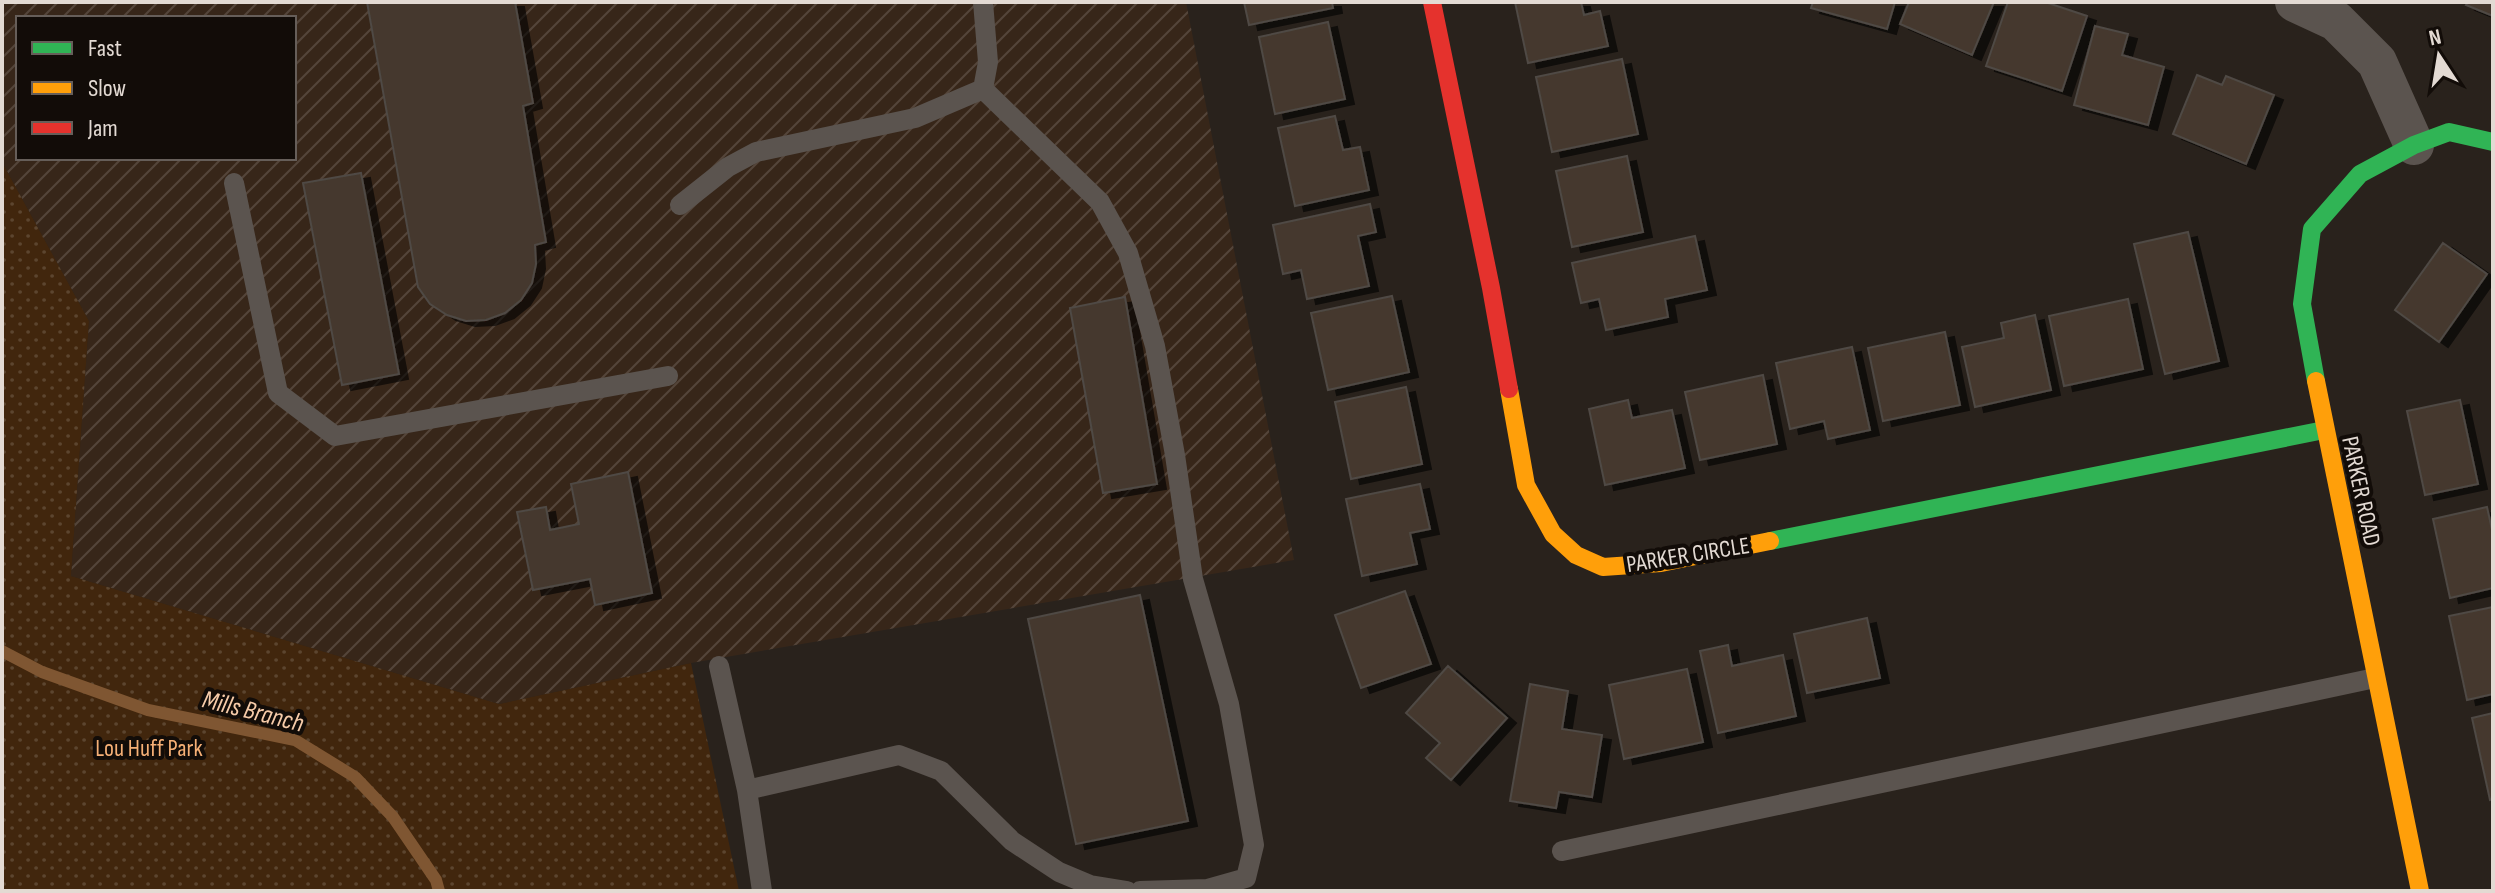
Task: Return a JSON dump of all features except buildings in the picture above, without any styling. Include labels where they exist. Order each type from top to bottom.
[{"type":"street","name":"PARKER CIRCLE","points":[[1432,2],[1491,288],[1526,485],[1553,534],[1576,555],[1603,567],[1661,563],[2324,430]]},
{"type":"street","points":[[2295,2],[2336,21],[2377,62],[2414,145]]},
{"type":"street","name":"PARKER ROAD","points":[[2420,891],[2324,430],[2302,304],[2312,229],[2360,174],[2414,145],[2449,132],[2493,142]]},
{"type":"lane","points":[[983,2],[988,62],[983,89]]},
{"type":"lane","points":[[680,205],[728,167],[756,152],[915,118],[983,89]]},
{"type":"lane","points":[[983,89],[1100,202],[1128,253],[1155,346],[1193,579],[1229,704],[1254,845],[1246,878],[1207,889],[1140,891]]},
{"type":"lane","points":[[234,183],[278,393],[335,436],[668,376]]},
{"type":"lane","points":[[719,666],[747,790],[762,891]]},
{"type":"lane","points":[[1562,851],[2375,678]]},
{"type":"lane","points":[[747,790],[899,755],[941,771],[1012,841],[1059,872],[1090,885],[1127,891]]},
{"type":"shaded area","points":[[2,2],[1186,2],[1294,560],[691,663],[499,704],[71,576],[89,321],[2,162]]},
{"type":"green space","name":"Lou Huff Park","points":[[2,162],[89,321],[71,576],[499,704],[691,663],[739,891],[2,891]]},
{"type":"waterway","name":"Mills Branch","points":[[2,651],[42,672],[148,710],[295,740],[355,777],[393,817],[436,880],[439,891]]},
{"type":"traffic: fast","points":[[2316,381],[2302,304],[2312,229],[2360,174],[2414,145],[2449,132],[2493,142]]},
{"type":"traffic: fast","points":[[1770,541],[2324,430]]},
{"type":"traffic: slow","points":[[2316,381],[2420,891]]},
{"type":"traffic: slow","points":[[1509,389],[1526,485],[1553,534],[1576,555],[1603,567],[1661,563],[1770,541]]},
{"type":"traffic: jam","points":[[1432,2],[1509,389]]}]
